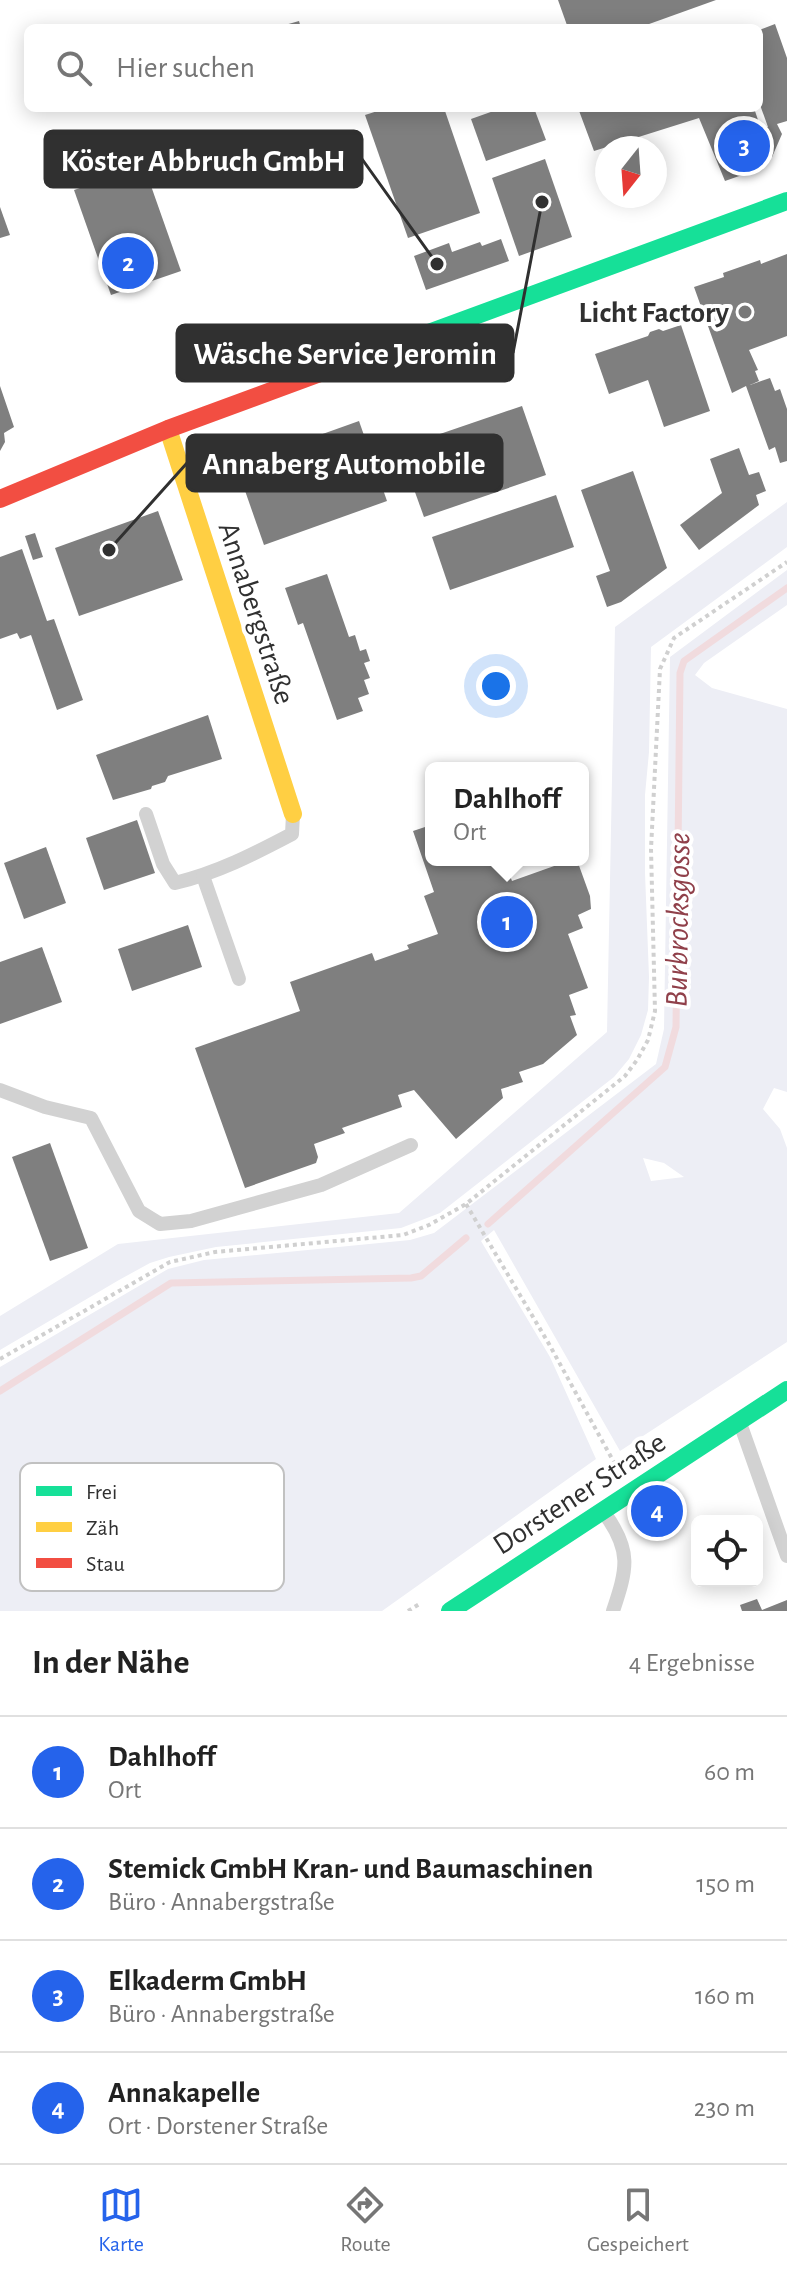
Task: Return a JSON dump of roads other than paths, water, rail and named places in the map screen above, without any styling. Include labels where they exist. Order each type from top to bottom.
[{"type":"street","points":[[0,499],[168,429],[787,201]]},
{"type":"street","name":"Annabergstraße","points":[[168,429],[293,814]]},
{"type":"street","name":"Dorstener Straße","points":[[450,1611],[787,1390]]},
{"type":"lane","points":[[146,814],[163,864],[175,883],[203,876],[292,834],[293,814]]},
{"type":"lane","points":[[203,876],[239,979]]},
{"type":"lane","points":[[0,1090],[45,1107],[91,1118],[139,1211],[160,1224],[191,1221],[321,1185],[411,1145]]},
{"type":"lane","points":[[740,1421],[787,1556]]},
{"type":"lane","points":[[603,1510],[618,1532],[625,1561],[624,1578],[613,1611]]},
{"type":"waterway","name":"Burbrocksgosse","points":[[488,1224],[665,1067],[676,1027],[680,673],[684,661],[787,588]]},
{"type":"waterway","name":"Burbrocksgosse","points":[[0,1391],[171,1283],[411,1278],[421,1276],[466,1238]]},
{"type":"place","name":"Elkaderm GmbH","points":[[744,146]]},
{"type":"place","name":"Wäsche Service Jeromin","points":[[542,202]]},
{"type":"place","name":"Stemick GmbH Kran- und Baumaschinen","points":[[128,263]]},
{"type":"place","name":"Köster Abbruch GmbH","points":[[437,264]]},
{"type":"place","name":"Licht Factory","points":[[745,312]]},
{"type":"place","name":"Annaberg Automobile","points":[[109,550]]},
{"type":"place","name":"Dahlhoff","points":[[507,922]]},
{"type":"place","name":"Annakapelle","points":[[657,1511]]}]
